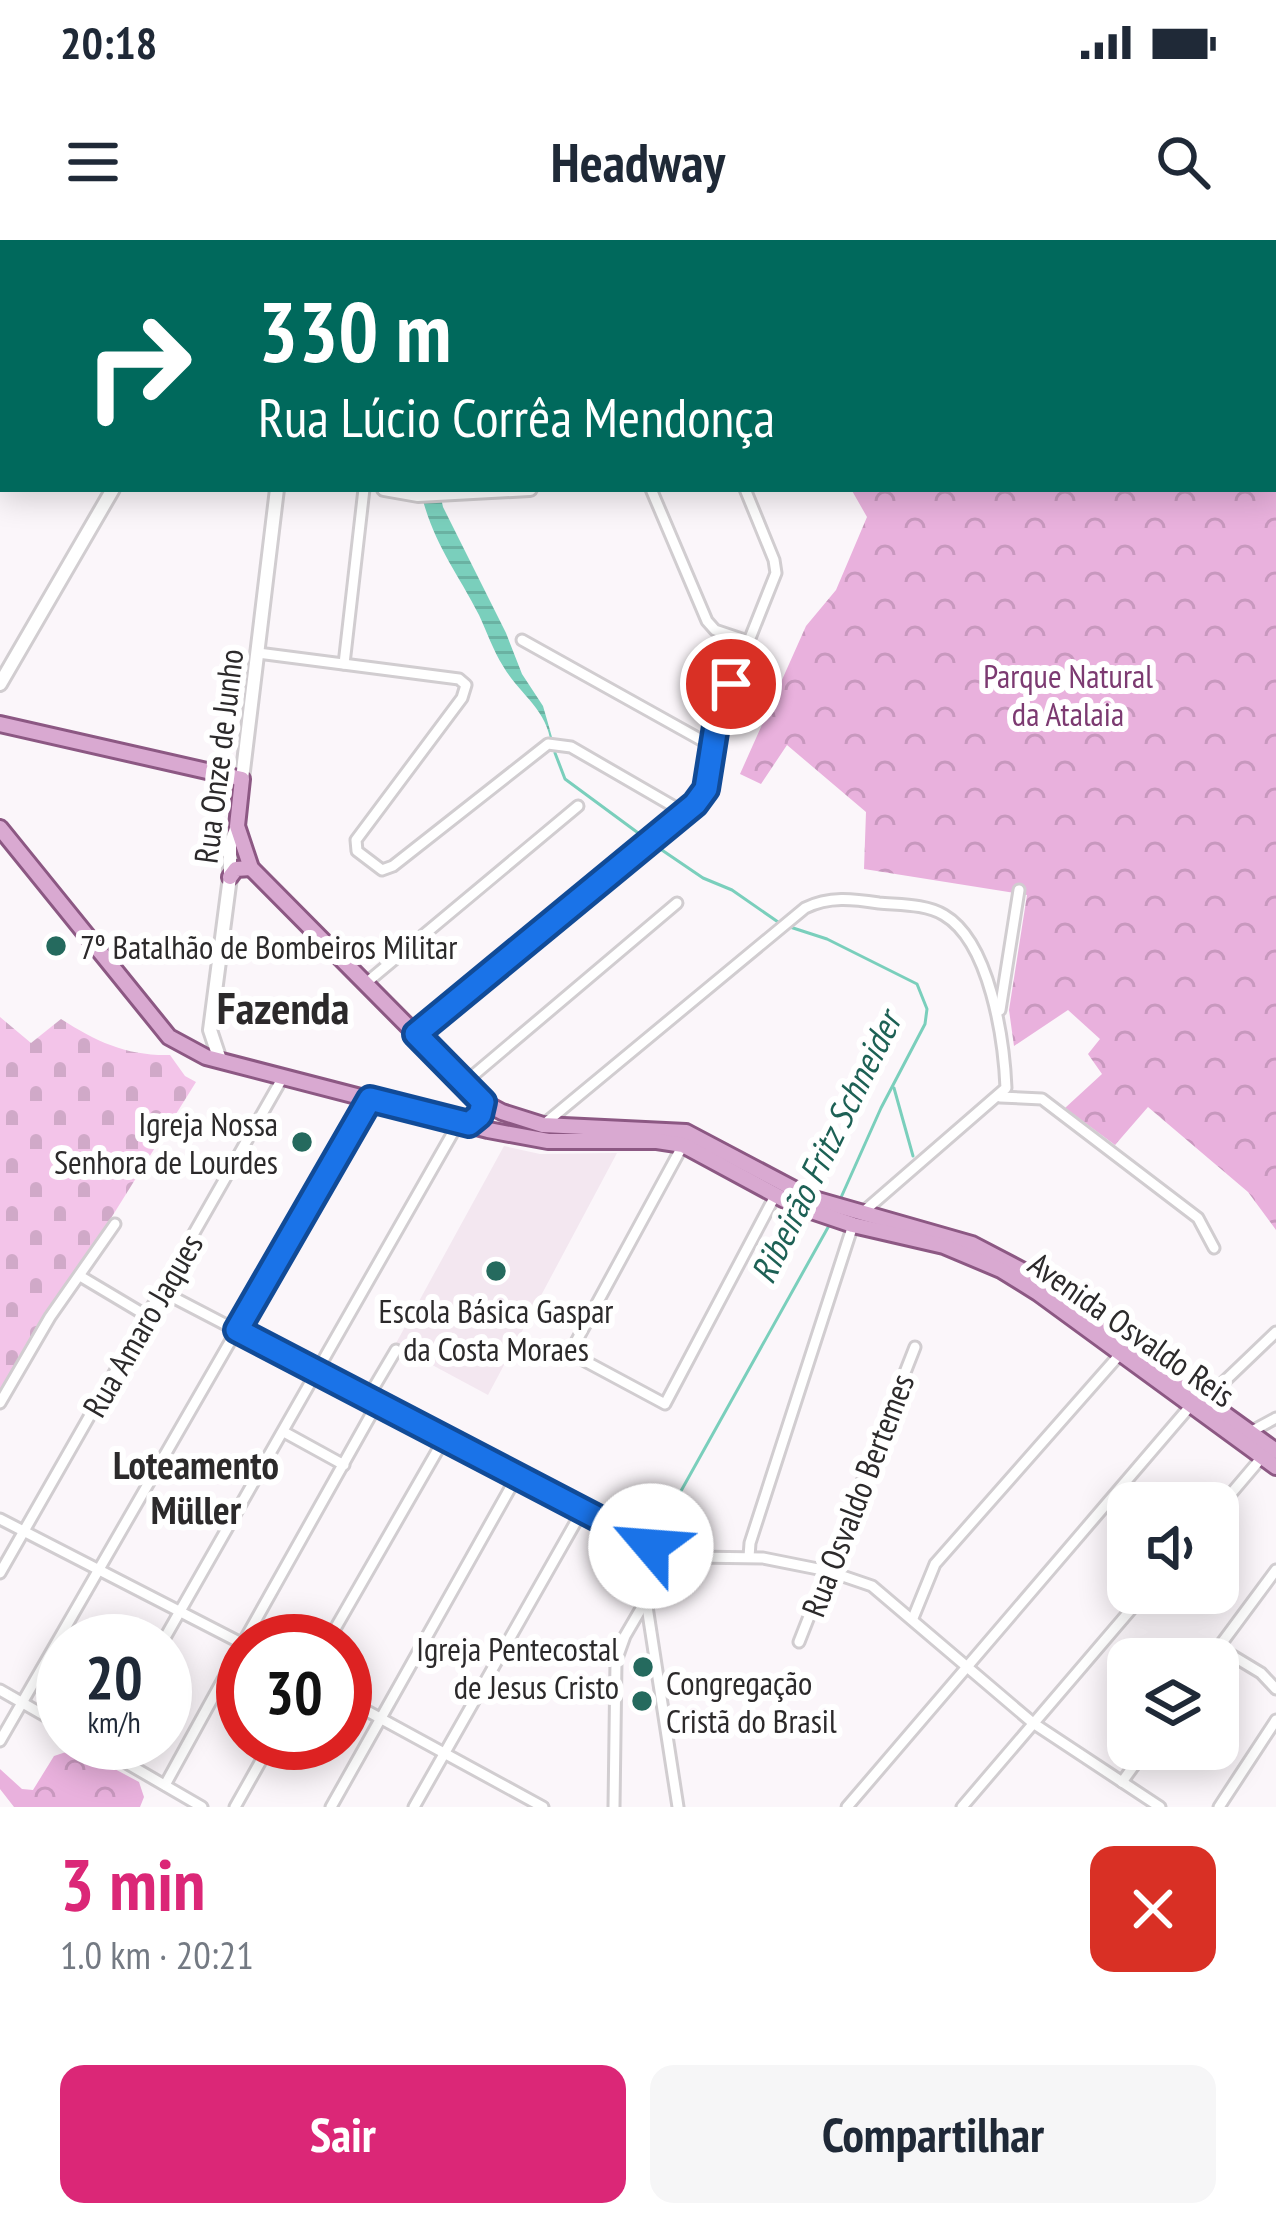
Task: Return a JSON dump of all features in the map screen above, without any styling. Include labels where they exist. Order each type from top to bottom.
[{"type":"main road","points":[[0,684],[110,492]]},
{"type":"main road","name":"Rua Onze de Junho","points":[[220,1060],[210,1030],[278,492]]},
{"type":"main road","points":[[401,492],[479,492]]},
{"type":"main road","points":[[0,724],[242,779]]},
{"type":"main road","points":[[237,826],[251,868],[483,1102],[480,1115],[464,1123]]},
{"type":"main road","points":[[0,828],[169,1037],[195,1052]]},
{"type":"main road","points":[[230,877],[236,869],[251,868]]},
{"type":"main road","name":"Rua Onze de Junho","points":[[195,1052],[210,1030]]},
{"type":"main road","name":"Avenida Osvaldo Reis","points":[[195,1052],[531,1137],[566,1143],[683,1145],[775,1196],[944,1246],[1001,1270],[1120,1353],[1252,1431],[1271,1452],[1276,1467]]},
{"type":"main road","name":"Avenida Osvaldo Reis","points":[[483,1102],[543,1125],[686,1132],[825,1210]]},
{"type":"main road","name":"Avenida Osvaldo Reis","points":[[852,1217],[931,1230],[1012,1264],[1271,1452]]},
{"type":"street","points":[[344,664],[364,492]]},
{"type":"street","points":[[652,492],[707,621],[716,630],[748,641]]},
{"type":"street","points":[[416,1034],[685,813],[706,789],[722,706],[776,566],[746,492]]},
{"type":"street","points":[[523,640],[712,746]]},
{"type":"street","points":[[258,652],[459,679],[466,685],[462,698],[356,840],[357,850],[386,869],[554,744],[685,813]]},
{"type":"street","points":[[367,983],[578,806]]},
{"type":"street","points":[[999,1021],[1019,890]]},
{"type":"street","points":[[531,1137],[805,908],[831,899],[941,913],[971,948],[988,980],[999,1021],[1006,1083],[1000,1097],[852,1217],[749,1557]]},
{"type":"street","points":[[463,1084],[677,903]]},
{"type":"street","name":"Rua Amaro Jaques","points":[[0,1573],[283,1077]]},
{"type":"street","points":[[1000,1097],[1042,1099],[1198,1218],[1214,1249]]},
{"type":"street","points":[[0,1741],[370,1099]]},
{"type":"street","points":[[179,1612],[464,1123]]},
{"type":"street","points":[[683,1145],[570,1353],[665,1404],[775,1196]]},
{"type":"street","points":[[0,1403],[50,1317],[115,1223]]},
{"type":"street","points":[[80,1276],[147,1316]]},
{"type":"street","points":[[161,1291],[651,1546],[693,1557],[749,1557],[828,1570],[872,1586],[1033,1723],[1160,1807]]},
{"type":"street","points":[[847,1807],[1199,1401],[1276,1332]]},
{"type":"street","name":"Rua Osvaldo Bertemes","points":[[799,1642],[915,1347]]},
{"type":"street","points":[[259,1614],[344,1465],[396,1350]]},
{"type":"street","points":[[913,1618],[935,1564],[1120,1353]]},
{"type":"street","points":[[1252,1431],[1274,1420]]},
{"type":"street","points":[[1239,1486],[1271,1452],[1274,1420]]},
{"type":"street","points":[[284,1432],[344,1465]]},
{"type":"street","points":[[344,1614],[444,1439]]},
{"type":"street","points":[[332,1807],[517,1477]]},
{"type":"street","points":[[414,1807],[582,1510]]},
{"type":"street","points":[[0,1519],[216,1630]]},
{"type":"street","points":[[651,1546],[646,1600],[678,1807]]},
{"type":"street","points":[[1225,1638],[1276,1570]]},
{"type":"street","points":[[614,1807],[616,1661],[646,1600]]},
{"type":"street","points":[[962,1807],[1127,1614]]},
{"type":"street","points":[[1239,1660],[1276,1689]]},
{"type":"street","points":[[0,1690],[36,1710]]},
{"type":"street","points":[[165,1785],[216,1692]]},
{"type":"street","points":[[372,1714],[543,1807]]},
{"type":"street","points":[[1219,1807],[1276,1720]]},
{"type":"street","points":[[140,1770],[202,1807]]},
{"type":"street","points":[[235,1807],[256,1770]]},
{"type":"street","points":[[1122,1783],[1131,1770]]},
{"type":"shaded area","points":[[421,492],[440,492],[522,674],[543,706],[556,751],[551,752],[541,715],[496,654]]},
{"type":"shaded area","name":"Escola Básica Gaspar da Costa Moraes","points":[[504,1146],[540,1154],[617,1153],[488,1395],[395,1345]]},
{"type":"green space","name":"Parque Natural da Atalaia","points":[[853,492],[1276,492],[1276,1230],[1248,1192],[1148,1107],[1115,1145],[1065,1108],[1102,1074],[1088,1054],[1100,1039],[1068,1010],[1014,1046],[1009,1010],[1027,895],[864,869],[866,812],[787,745],[761,784],[740,774],[806,626],[836,590],[867,517]]},
{"type":"green space","points":[[0,1017],[31,1043],[61,1019],[113,1046],[170,1055],[185,1076],[196,1082],[83,1263],[36,1327],[0,1391]]},
{"type":"green space","points":[[0,1769],[22,1789],[33,1790],[45,1770],[117,1770],[139,1782],[144,1797],[140,1807],[14,1807],[0,1789]]},
{"type":"waterway","name":"Ribeirão Fritz Schneider","points":[[555,753],[565,779],[645,838]]},
{"type":"waterway","name":"Ribeirão Fritz Schneider","points":[[653,844],[781,924]]},
{"type":"waterway","name":"Ribeirão Fritz Schneider","points":[[790,927],[827,939],[917,984],[927,1009],[925,1024],[839,1202]]},
{"type":"waterway","points":[[894,1088],[913,1156]]},
{"type":"waterway","name":"Ribeirão Fritz Schneider","points":[[657,1534],[831,1222]]},
{"type":"place","name":"7º Batalhão de Bombeiros Militar","points":[[56,946]]},
{"type":"place","name":"Igreja Nossa Senhora de Lourdes","points":[[302,1142]]},
{"type":"place","name":"Escola Básica Gaspar da Costa Moraes","points":[[496,1271]]},
{"type":"place","name":"Igreja Pentecostal de Jesus Cristo","points":[[643,1667]]},
{"type":"place","name":"Congregação Cristã do Brasil","points":[[642,1701]]},
{"type":"district","name":"Fazenda","points":[[283,1007]]},
{"type":"district","name":"Loteamento Müller","points":[[196,1486]]},
{"type":"route","points":[[651,1546],[237,1330],[370,1099],[469,1124],[480,1115],[483,1102],[416,1034],[695,804],[706,789],[716,726],[731,684]]}]
